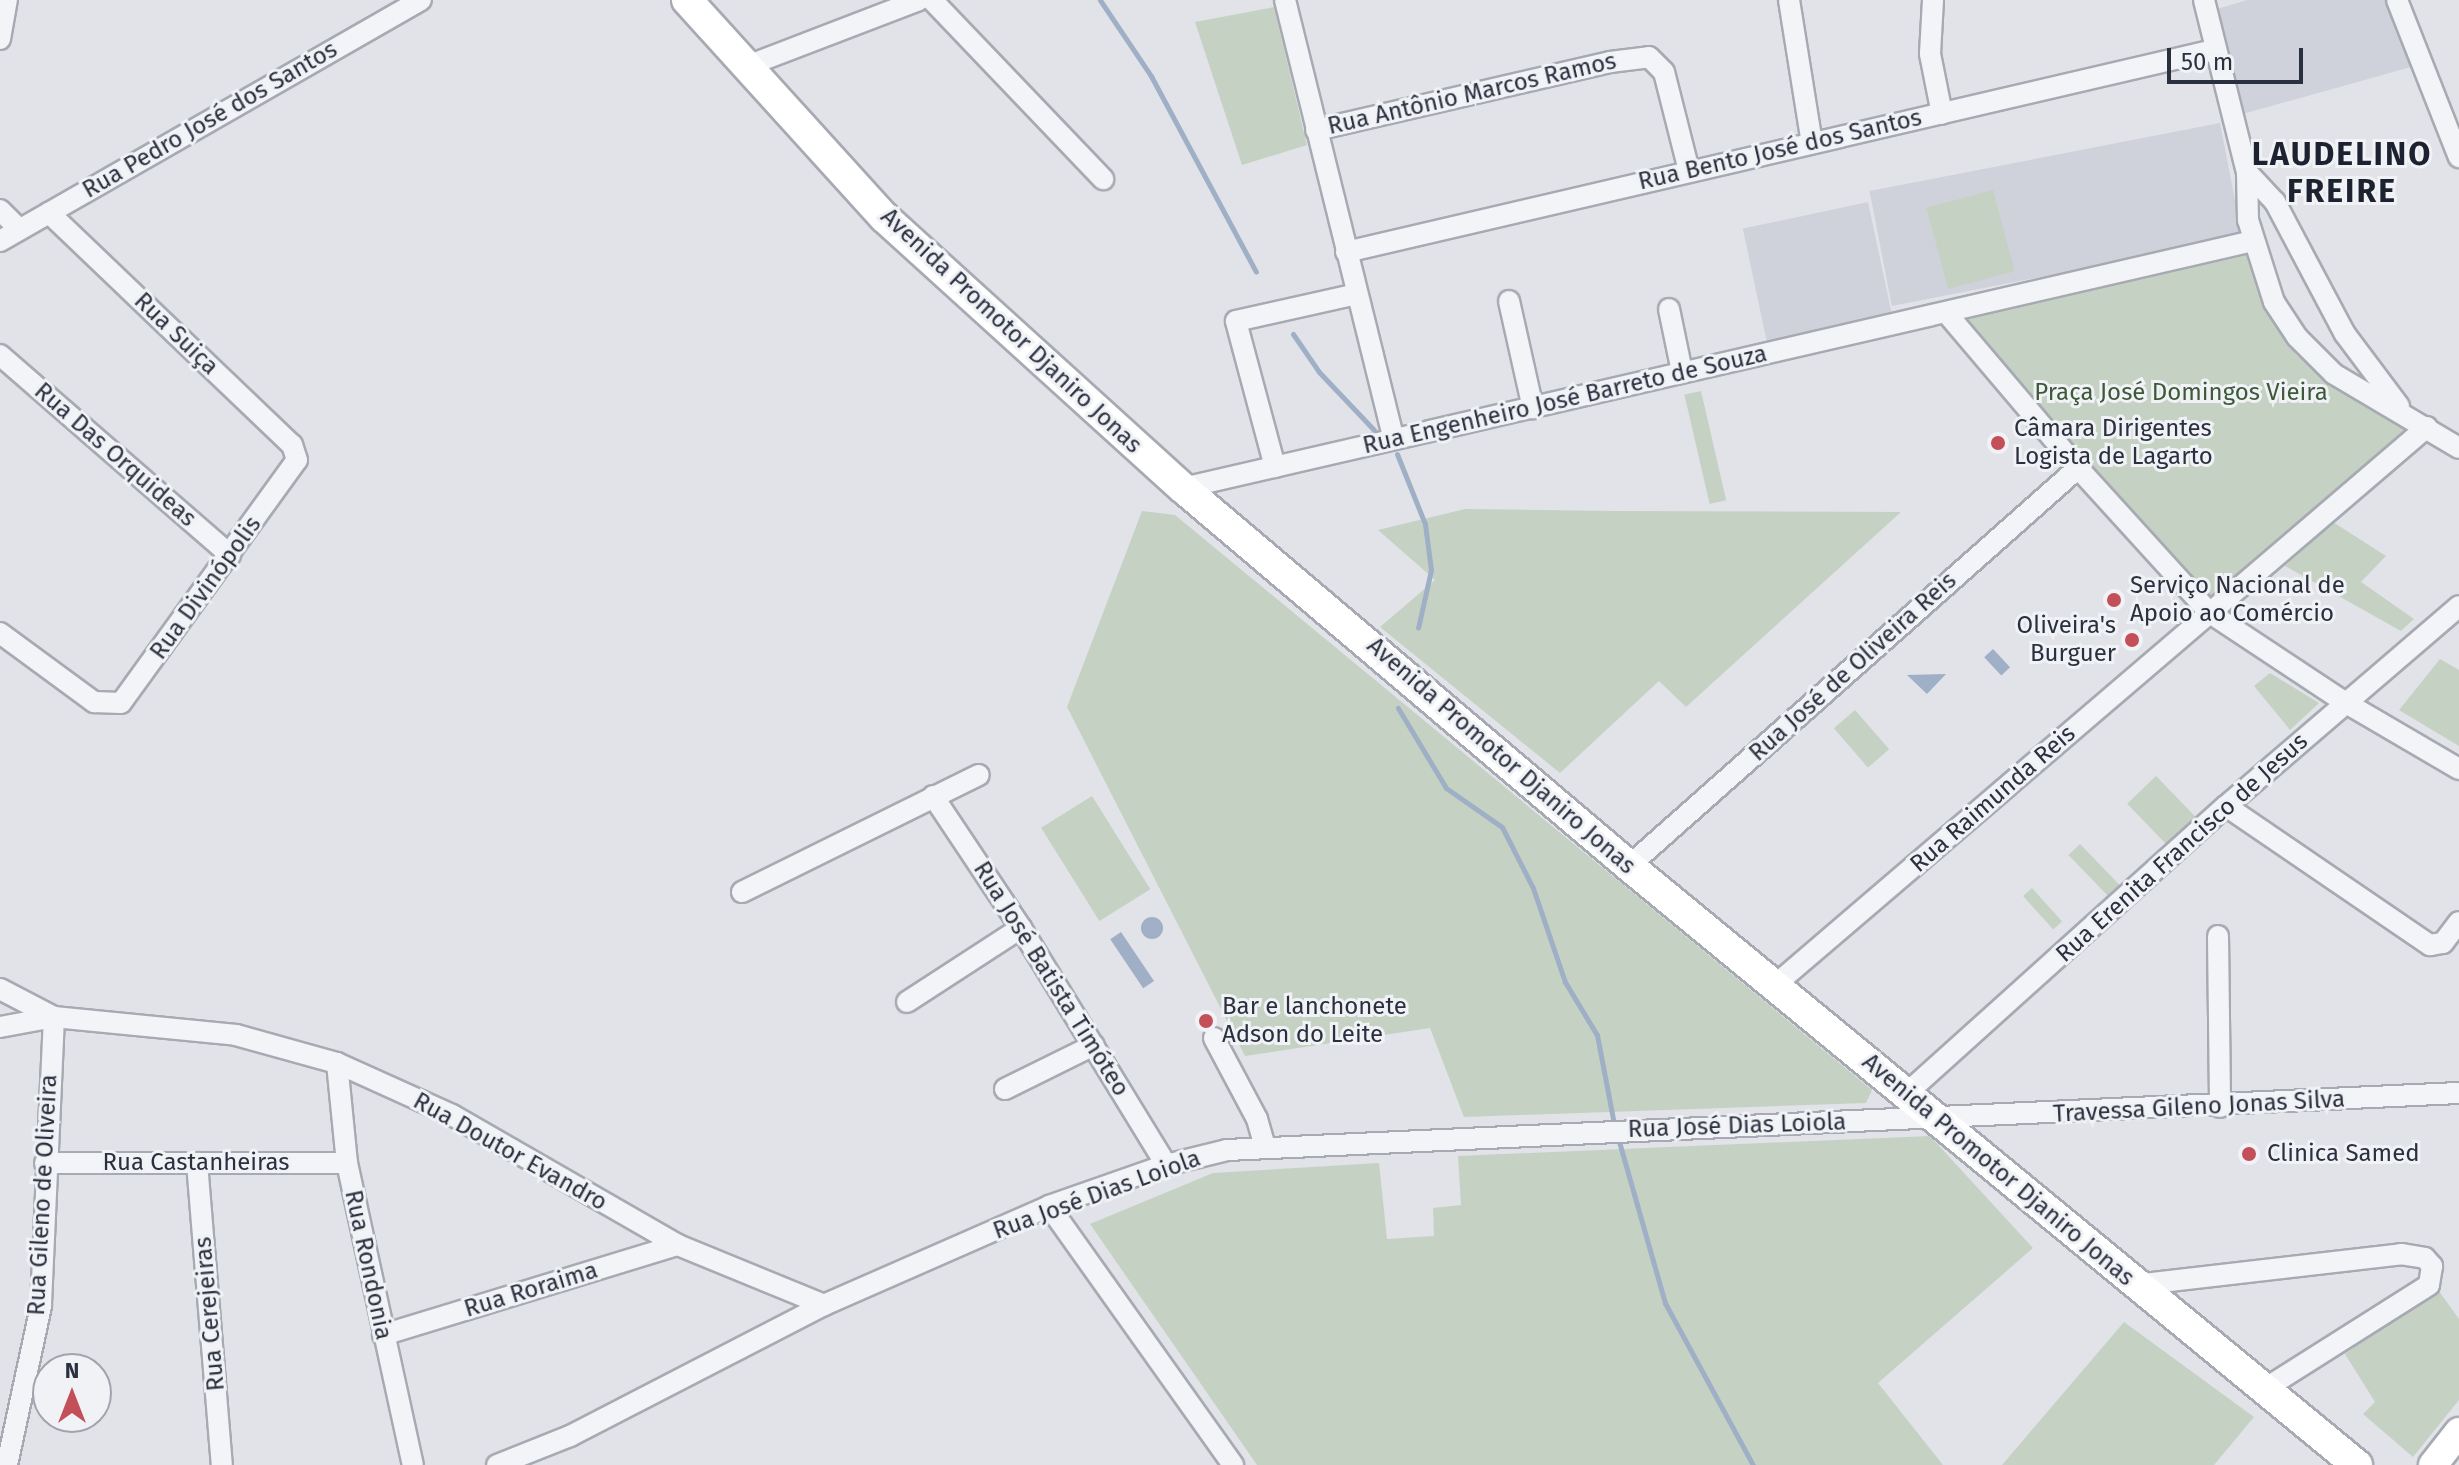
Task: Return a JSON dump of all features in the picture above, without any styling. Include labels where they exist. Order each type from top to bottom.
[{"type":"main road","name":"Avenida Promotor Djaniro Jonas","points":[[687,0],[885,218],[1183,488],[1629,866],[2357,1465]]},
{"type":"main road","points":[[2433,1465],[2459,1432]]},
{"type":"street","points":[[0,39],[7,0]]},
{"type":"street","name":"Rua Pedro José dos Santos","points":[[0,241],[421,0]]},
{"type":"street","points":[[747,66],[919,0]]},
{"type":"street","points":[[932,0],[1103,179]]},
{"type":"street","points":[[1933,0],[1930,54],[1942,114]]},
{"type":"street","points":[[2204,0],[2214,50],[2247,172],[2246,203],[2253,241],[2274,302],[2297,337],[2334,374],[2459,448]]},
{"type":"street","points":[[2397,0],[2459,157]]},
{"type":"street","points":[[1289,1],[1316,130],[1394,439]]},
{"type":"street","points":[[1785,4],[1812,143]]},
{"type":"street","name":"Rua Bento José dos Santos","points":[[1346,252],[2214,50]]},
{"type":"street","name":"Rua Antônio Marcos Ramos","points":[[1316,130],[1610,62],[1649,57],[1664,72],[1689,171]]},
{"type":"street","points":[[2247,172],[2270,196],[2359,358],[2420,424]]},
{"type":"street","points":[[2246,203],[2270,196]]},
{"type":"street","points":[[0,210],[19,229]]},
{"type":"street","name":"Rua Suiça","points":[[49,213],[292,445],[297,460]]},
{"type":"street","points":[[2253,241],[1949,316],[2078,468],[2210,613],[2346,703],[2459,769]]},
{"type":"street","points":[[1275,467],[1236,321],[1357,294]]},
{"type":"street","points":[[1509,301],[1533,408]]},
{"type":"street","points":[[1669,309],[1682,372]]},
{"type":"street","name":"Rua Engenheiro José Barreto de Souza","points":[[1183,488],[1682,372],[1949,316]]},
{"type":"street","name":"Rua Das Orquideas","points":[[0,355],[230,555]]},
{"type":"street","points":[[2210,613],[2420,424]]},
{"type":"street","name":"Rua Divinópolis","points":[[0,633],[83,695],[106,705],[121,703],[297,460]]},
{"type":"street","name":"Rua José de Oliveira Reis","points":[[1629,866],[2078,468]]},
{"type":"street","name":"Rua Erenita Francisco de Jesus","points":[[1907,1093],[2226,806],[2459,606]]},
{"type":"street","name":"Rua Raimunda Reis","points":[[1775,985],[2210,613]]},
{"type":"street","points":[[742,892],[979,775]]},
{"type":"street","name":"Rua José Batista Timóteo","points":[[933,796],[1021,928],[1166,1165]]},
{"type":"street","points":[[2226,806],[2422,941],[2435,946],[2454,930]]},
{"type":"street","points":[[907,1002],[1021,928]]},
{"type":"street","points":[[2218,936],[2220,1107]]},
{"type":"street","name":"Rua Doutor Evandro","points":[[0,989],[54,1017],[236,1035],[337,1063],[452,1115],[678,1245],[824,1305]]},
{"type":"street","points":[[0,1027],[54,1017]]},
{"type":"street","name":"Rua Gileno de Oliveira","points":[[7,1465],[41,1306],[45,1163],[54,1017]]},
{"type":"street","points":[[1214,1038],[1257,1119],[1265,1147]]},
{"type":"street","points":[[1005,1089],[1094,1045]]},
{"type":"street","name":"Rua Rondonia","points":[[337,1063],[347,1163],[413,1465]]},
{"type":"street","name":"Travessa Gileno Jonas Silva","points":[[1940,1119],[2459,1093]]},
{"type":"street","name":"Rua José Dias Loiola","points":[[497,1465],[570,1436],[824,1305],[1049,1206],[1166,1165],[1265,1147],[1640,1128],[1940,1119]]},
{"type":"street","name":"Rua Castanheiras","points":[[45,1163],[347,1163]]},
{"type":"street","name":"Rua Cerejeiras","points":[[197,1163],[222,1465]]},
{"type":"street","points":[[1049,1206],[1233,1465]]},
{"type":"street","name":"Rua Roraima","points":[[383,1335],[678,1245]]},
{"type":"street","points":[[2135,1285],[2401,1254],[2425,1258],[2432,1266],[2429,1285],[2263,1390]]},
{"type":"shaded area","points":[[2247,0],[2386,0],[2411,67],[2239,115],[2217,9]]},
{"type":"shaded area","points":[[2220,123],[2242,238],[1892,306],[1870,191]]},
{"type":"shaded area","points":[[1868,202],[1893,317],[1767,344],[1743,229]]},
{"type":"green space","points":[[1274,7],[1307,145],[1242,165],[1195,22]]},
{"type":"green space","points":[[1993,190],[2015,271],[1948,289],[1926,208]]},
{"type":"green space","name":"Praça José Domingos Vieira","points":[[2252,254],[2266,303],[2297,356],[2420,425],[2211,605],[1964,319]]},
{"type":"green space","points":[[1701,391],[1726,500],[1710,504],[1684,395]]},
{"type":"green space","points":[[1465,509],[1901,512],[1686,707],[1659,681],[1560,773],[1380,627],[1435,580],[1378,530]]},
{"type":"green space","points":[[1142,511],[1175,515],[1872,1090],[1866,1103],[1464,1117],[1430,1028],[1245,1056],[1067,707]]},
{"type":"green space","points":[[2333,522],[2386,556],[2361,582],[2414,619],[2401,631],[2285,566]]},
{"type":"green space","points":[[2440,659],[2459,670],[2459,746],[2399,710]]},
{"type":"green space","points":[[2270,673],[2319,703],[2290,730],[2254,686]]},
{"type":"green space","points":[[1855,710],[1889,749],[1868,768],[1834,728]]},
{"type":"green space","points":[[2156,776],[2199,821],[2170,848],[2127,804]]},
{"type":"green space","points":[[1092,796],[1150,889],[1099,921],[1041,828]]},
{"type":"green space","points":[[2080,844],[2120,886],[2109,897],[2068,855]]},
{"type":"green space","points":[[2032,888],[2062,921],[2053,929],[2023,896]]},
{"type":"green space","points":[[1930,1136],[2033,1248],[1878,1383],[1943,1465],[1257,1465],[1090,1224],[1213,1173],[1379,1163],[1387,1239],[1434,1236],[1433,1208],[1461,1205],[1458,1156]]},
{"type":"green space","points":[[2436,1287],[2459,1319],[2459,1400],[2413,1457],[2363,1414],[2375,1402],[2345,1354]]},
{"type":"green space","points":[[2124,1322],[2254,1417],[2214,1465],[2002,1465]]},
{"type":"water","points":[[1993,649],[2010,667],[2001,675],[1984,657]]},
{"type":"water","points":[[1946,674],[1927,694],[1907,675]]},
{"type":"water","points":[[1148,917],[1156,917],[1163,928],[1156,939],[1148,939],[1141,932],[1141,924]]},
{"type":"water","points":[[1121,932],[1154,981],[1143,988],[1110,939]]},
{"type":"waterway","points":[[1100,0],[1151,76],[1256,272]]},
{"type":"waterway","points":[[1293,334],[1319,372],[1374,430]]},
{"type":"waterway","points":[[1397,454],[1425,524],[1431,570],[1418,628]]},
{"type":"waterway","points":[[1398,708],[1446,788],[1502,827],[1533,888],[1565,982],[1597,1035],[1615,1129]]},
{"type":"waterway","points":[[1618,1138],[1665,1303],[1753,1465]]},
{"type":"place","name":"Câmara Dirigentes Logista de Lagarto","points":[[1998,443]]},
{"type":"place","name":"Serviço Nacional de Apoio ao Comércio","points":[[2114,600]]},
{"type":"place","name":"Oliveira's Burguer","points":[[2132,640]]},
{"type":"place","name":"Bar e lanchonete Adson do Leite","points":[[1206,1021]]},
{"type":"place","name":"Clinica Samed","points":[[2249,1154]]},
{"type":"district","name":"LAUDELINO FREIRE","points":[[2342,174]]}]
